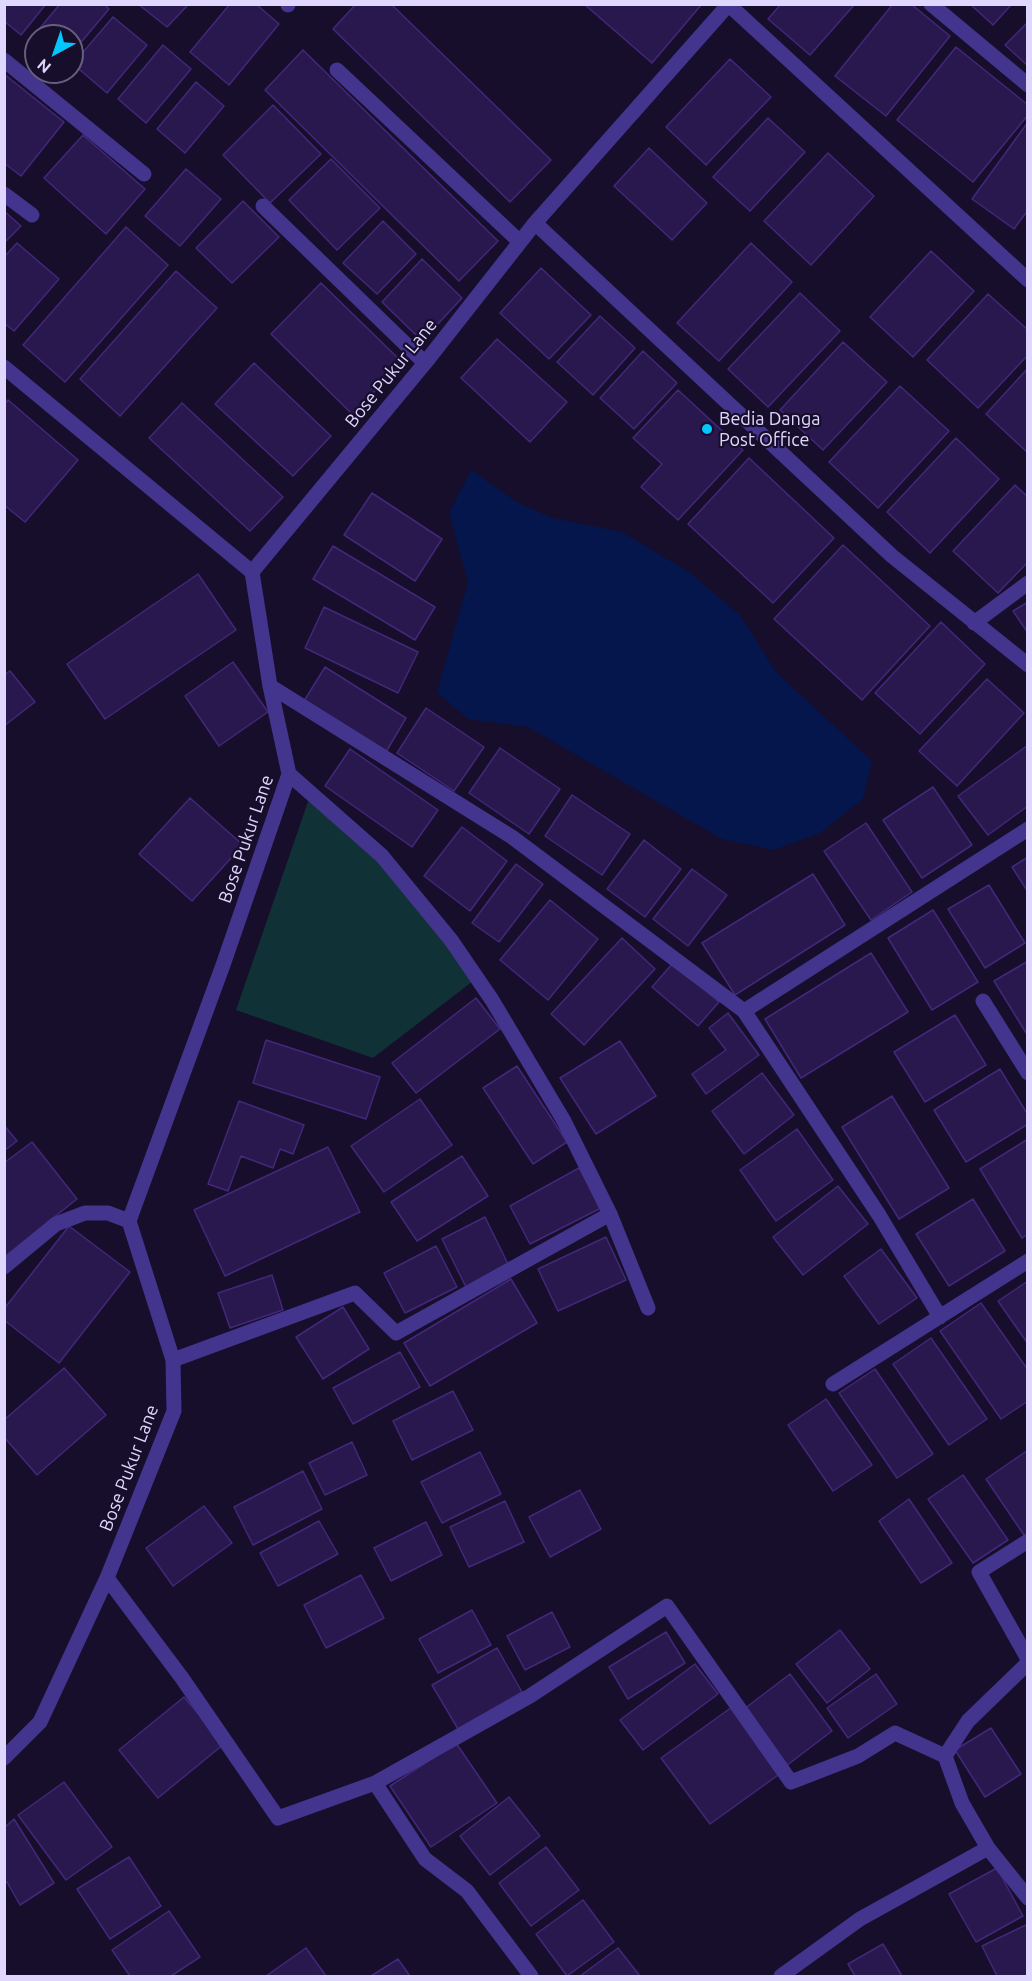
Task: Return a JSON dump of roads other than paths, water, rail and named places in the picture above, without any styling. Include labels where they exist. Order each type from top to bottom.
[{"type":"street","points":[[931,4],[1028,85]]},
{"type":"street","points":[[729,5],[1028,280]]},
{"type":"street","name":"Bose Pukur Lane","points":[[4,1758],[40,1722],[107,1578],[174,1411],[173,1360],[129,1221],[223,965],[289,774],[270,686],[252,572],[425,363],[535,223],[729,5]]},
{"type":"street","points":[[4,60],[144,174]]},
{"type":"street","points":[[337,70],[520,242]]},
{"type":"street","points":[[4,194],[32,215]]},
{"type":"street","points":[[263,206],[425,363]]},
{"type":"street","points":[[535,223],[892,556],[1028,665]]},
{"type":"street","points":[[4,367],[252,572]]},
{"type":"street","points":[[974,623],[1028,584]]},
{"type":"street","points":[[270,686],[512,837],[744,1011],[879,1215],[940,1317]]},
{"type":"street","points":[[289,774],[382,856],[451,940],[492,1000],[564,1120],[610,1214],[648,1308]]},
{"type":"street","points":[[744,1011],[1028,829]]},
{"type":"street","points":[[983,1001],[1028,1073]]},
{"type":"street","points":[[4,1267],[56,1224],[85,1213],[108,1213],[129,1221]]},
{"type":"street","points":[[173,1360],[355,1293],[396,1333],[610,1214]]},
{"type":"street","points":[[833,1384],[1028,1261]]},
{"type":"street","points":[[945,1756],[968,1720],[1028,1661],[978,1572],[1028,1541]]},
{"type":"street","points":[[107,1578],[182,1678],[278,1818],[375,1783],[530,1696],[667,1606],[791,1782],[858,1756],[895,1733],[945,1756],[962,1803],[988,1848],[1028,1898]]},
{"type":"street","points":[[375,1783],[425,1859],[467,1891],[531,1977]]},
{"type":"street","points":[[781,1977],[860,1919],[988,1848]]},
{"type":"place","name":"Bedia Danga Post Office","points":[[707,429]]}]
